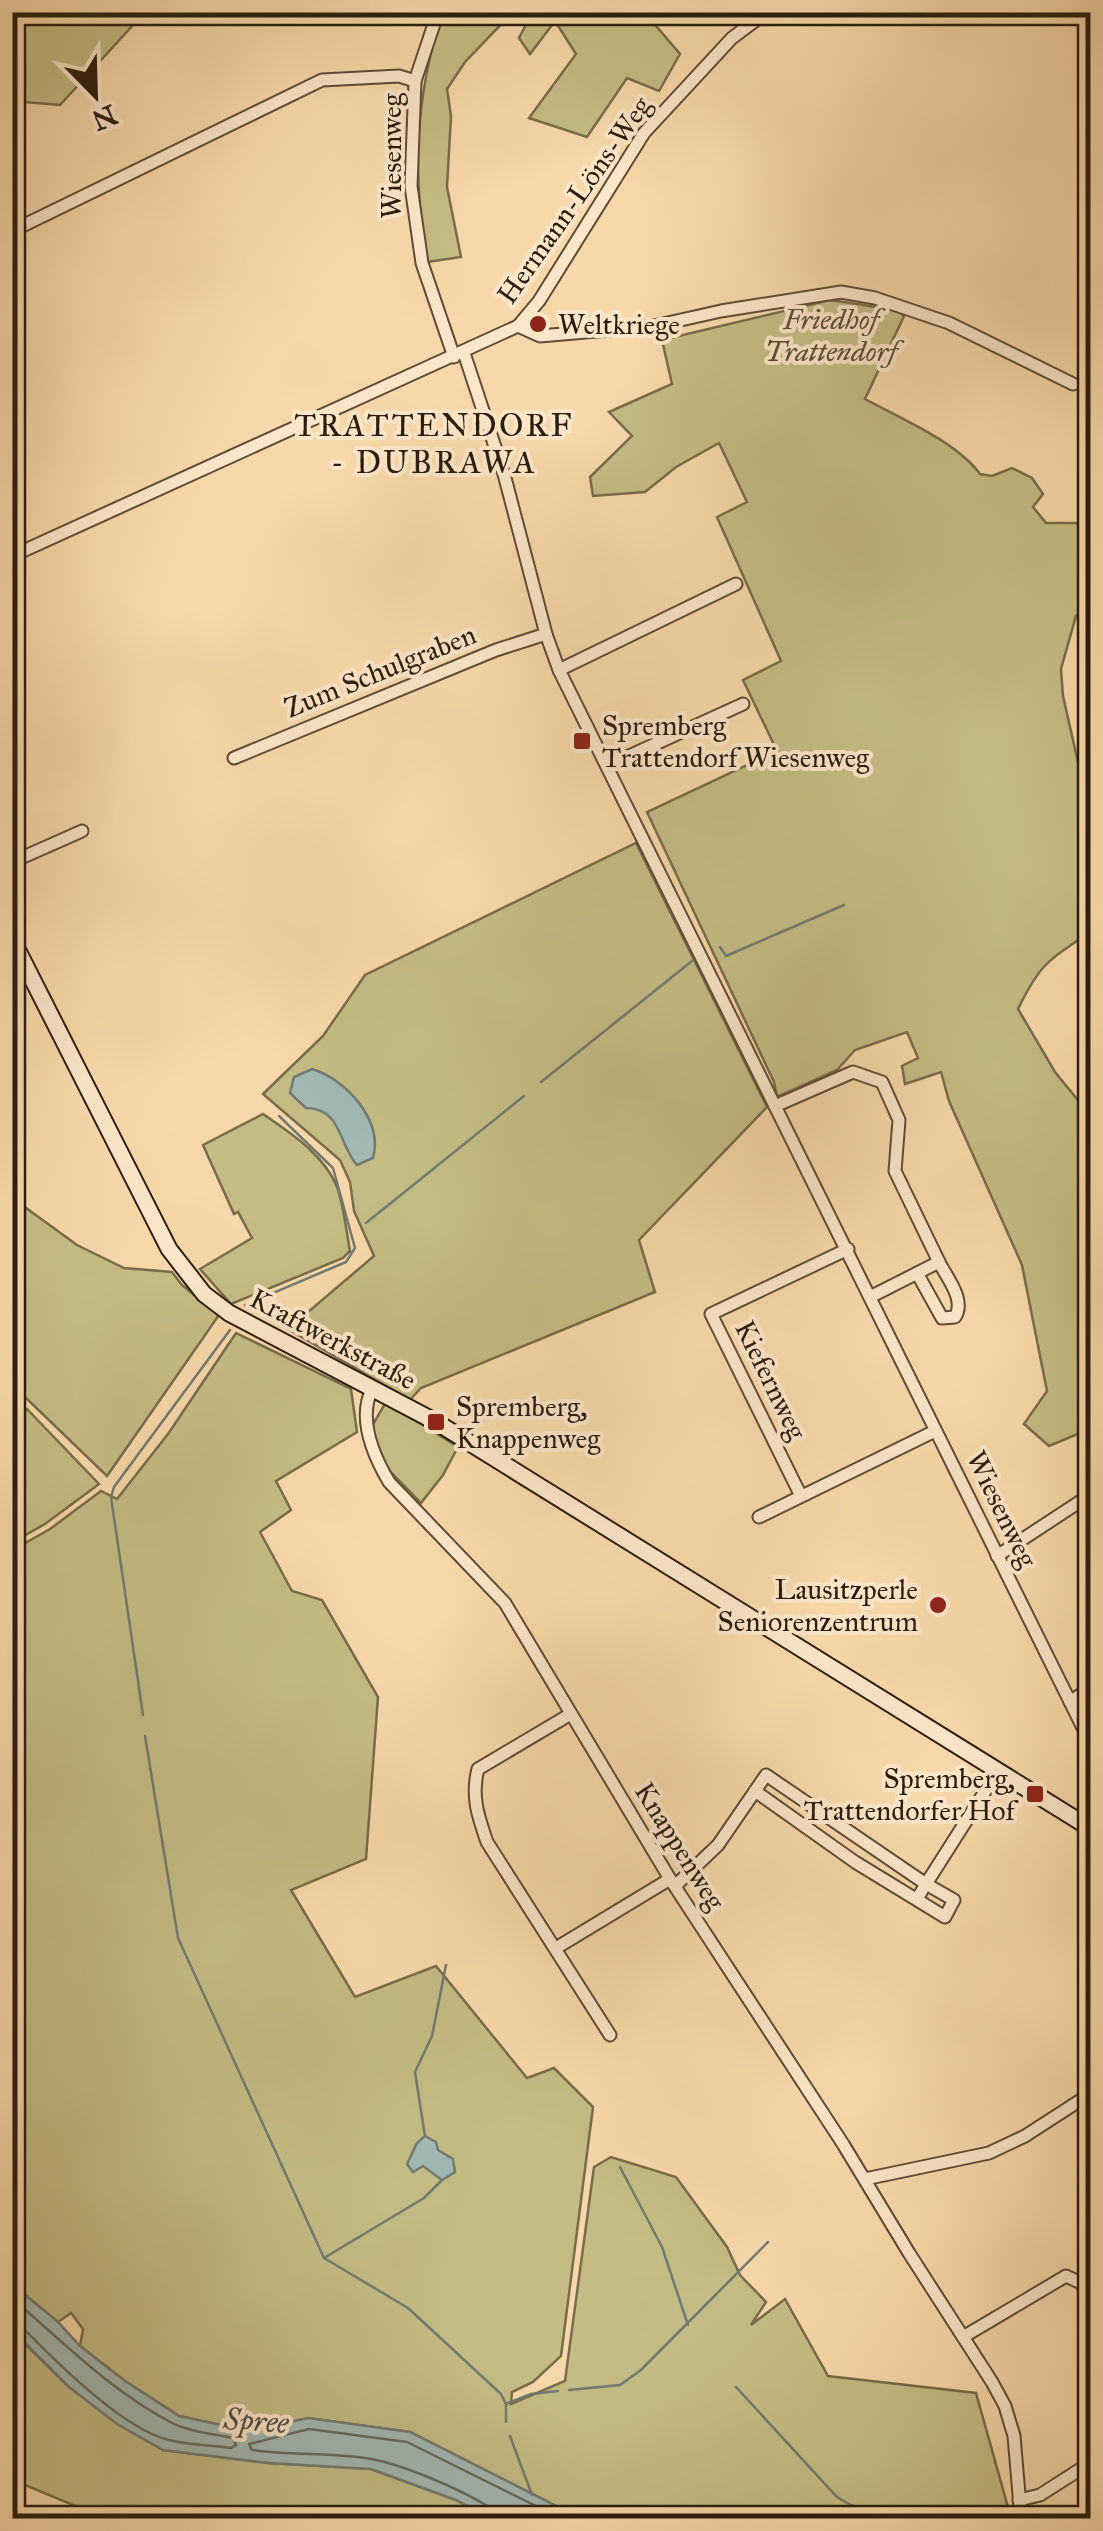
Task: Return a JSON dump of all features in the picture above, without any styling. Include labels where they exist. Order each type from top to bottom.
[{"type":"main road","name":"Kraftwerkstraße","points":[[12,940],[169,1248],[187,1276],[229,1313],[450,1430],[1090,1828]]},
{"type":"street","name":"Wiesenweg","points":[[438,12],[415,82],[411,186],[416,231],[422,262],[504,474],[559,670],[1090,1742]]},
{"type":"street","name":"Hermann-Löns-Weg","points":[[12,556],[518,326],[540,300],[644,134],[732,38],[767,12]]},
{"type":"street","points":[[12,231],[322,80],[399,76],[415,82]]},
{"type":"street","points":[[518,326],[540,336],[654,326],[841,292],[875,298],[948,323],[1073,384]]},
{"type":"street","points":[[559,670],[736,584]]},
{"type":"street","name":"Zum Schulgraben","points":[[234,758],[496,650],[546,634]]},
{"type":"street","points":[[607,766],[743,704]]},
{"type":"street","points":[[12,862],[82,831]]},
{"type":"street","points":[[775,1106],[853,1072],[882,1082],[899,1120],[895,1171],[960,1302],[955,1317],[942,1318],[917,1274]]},
{"type":"street","name":"Kiefernweg","points":[[801,1496],[711,1314],[848,1250]]},
{"type":"street","points":[[870,1297],[939,1262]]},
{"type":"street","name":"Knappenweg","points":[[374,1388],[368,1399],[367,1416],[380,1466],[389,1482],[505,1604],[672,1882],[865,2179],[1006,2406],[1014,2436],[1021,2518]]},
{"type":"street","points":[[759,1516],[936,1431]]},
{"type":"street","points":[[997,1556],[1090,1495]]},
{"type":"street","points":[[1070,1702],[1090,1688]]},
{"type":"street","points":[[570,1715],[478,1769],[472,1789],[488,1842],[610,2035]]},
{"type":"street","points":[[917,1899],[998,1771]]},
{"type":"street","points":[[556,1948],[672,1882],[718,1845],[755,1791],[766,1775],[792,1796],[954,1900],[944,1916],[856,1862],[755,1791]]},
{"type":"street","points":[[782,1811],[792,1796]]},
{"type":"street","points":[[856,1862],[866,1844]]},
{"type":"street","points":[[865,2179],[1000,2149],[1090,2095]]},
{"type":"street","points":[[963,2338],[1066,2276],[1081,2283],[1090,2301]]},
{"type":"street","points":[[1019,2500],[1040,2496],[1090,2462]]},
{"type":"green space","points":[[12,13],[144,13],[60,105],[13,101]]},
{"type":"green space","points":[[442,13],[512,13],[465,62],[447,89],[451,116],[447,187],[461,257],[427,262],[419,198],[419,136],[426,76]]},
{"type":"green space","points":[[532,13],[645,13],[680,54],[659,91],[627,78],[587,137],[529,118],[576,54],[555,21],[530,54],[519,38]]},
{"type":"green space","name":"Friedhof Trattendorf","points":[[830,300],[897,310],[904,316],[865,399],[943,441],[980,474],[992,476],[1012,468],[1032,478],[1043,494],[1033,507],[1046,523],[1076,523],[1090,532],[1090,605],[1076,616],[1061,669],[1078,762],[1090,791],[1090,932],[1047,964],[1018,1009],[1055,1072],[1090,1115],[1090,1429],[1049,1446],[1024,1424],[1047,1391],[1022,1265],[949,1101],[941,1072],[905,1084],[902,1066],[918,1058],[907,1032],[855,1050],[837,1070],[777,1097],[774,1082],[647,812],[777,751],[743,680],[781,661],[717,517],[747,502],[719,443],[676,467],[645,492],[593,496],[590,477],[632,436],[609,412],[672,384],[662,340]]},
{"type":"green space","points":[[636,843],[767,1107],[639,1240],[655,1292],[421,1388],[410,1400],[288,1329],[374,1256],[354,1211],[350,1182],[340,1160],[263,1094],[323,1036],[365,975]]},
{"type":"green space","points":[[263,1114],[305,1145],[331,1175],[341,1202],[350,1251],[343,1258],[231,1304],[200,1269],[252,1238],[238,1212],[234,1214],[203,1145]]},
{"type":"green space","points":[[22,1205],[77,1245],[124,1268],[172,1272],[219,1315],[107,1476],[26,1398],[13,1411],[13,1209]]},
{"type":"green space","points":[[236,1333],[351,1389],[357,1432],[276,1481],[291,1510],[260,1532],[292,1591],[322,1600],[378,1697],[366,1859],[291,1890],[355,1997],[436,1966],[527,2078],[554,2068],[593,2107],[561,2356],[533,2382],[512,2392],[511,2404],[565,2381],[594,2167],[611,2157],[676,2177],[727,2247],[740,2275],[766,2302],[751,2325],[785,2299],[828,2376],[976,2393],[1011,2518],[580,2518],[410,2432],[308,2418],[249,2431],[179,2416],[80,2346],[83,2329],[71,2313],[58,2322],[13,2285],[13,1550],[50,1529],[101,1491],[117,1499],[168,1434]]},
{"type":"green space","points":[[386,1402],[458,1447],[421,1503],[382,1463],[372,1426]]},
{"type":"green space","points":[[27,1409],[99,1484],[13,1542],[13,1420]]},
{"type":"green space","points":[[12,2331],[69,2387],[163,2450],[269,2463],[371,2469],[456,2500],[490,2518],[104,2518],[13,2480]]},
{"type":"water","points":[[312,1069],[337,1082],[359,1103],[373,1130],[373,1158],[357,1165],[327,1114],[306,1108],[290,1093],[294,1077]]},
{"type":"water","points":[[425,2136],[453,2159],[455,2172],[442,2180],[423,2166],[413,2172],[407,2164]]},
{"type":"water","points":[[13,2285],[80,2346],[179,2416],[249,2431],[308,2418],[410,2432],[580,2518],[490,2518],[456,2500],[371,2469],[269,2463],[163,2450],[117,2424],[69,2387],[13,2331]]},
{"type":"waterway","points":[[720,947],[726,956],[844,905]]},
{"type":"waterway","points":[[541,1082],[692,961]]},
{"type":"waterway","points":[[366,1223],[524,1096]]},
{"type":"waterway","points":[[245,1305],[346,1262],[355,1248],[333,1168],[279,1116]]},
{"type":"waterway","points":[[143,1715],[111,1497],[114,1487],[230,1330]]},
{"type":"waterway","points":[[145,1736],[178,1938],[324,2258],[408,2308],[501,2394],[506,2404],[506,2422]]},
{"type":"waterway","points":[[425,2136],[415,2072],[432,2036],[446,1965]]},
{"type":"waterway","points":[[620,2167],[662,2247],[688,2325]]},
{"type":"waterway","points":[[324,2258],[424,2198],[442,2180]]},
{"type":"waterway","points":[[569,2390],[620,2385],[641,2370],[768,2242]]},
{"type":"waterway","points":[[736,2387],[836,2496],[850,2504],[899,2515],[966,2508],[971,2518]]},
{"type":"waterway","points":[[506,2404],[531,2394],[558,2391]]},
{"type":"waterway","points":[[510,2436],[532,2495]]},
{"type":"place","name":"Weltkriege","points":[[538,324]]},
{"type":"place","name":"Spremberg Trattendorf Wiesenweg","points":[[582,741]]},
{"type":"place","name":"Spremberg, Knappenweg","points":[[436,1422]]},
{"type":"place","name":"Lausitzperle Seniorenzentrum","points":[[938,1605]]},
{"type":"place","name":"Spremberg, Trattendorfer Hof","points":[[1035,1794]]},
{"type":"district","name":"TRATTENDORF - DUBRAWA","points":[[434,444]]},
{"type":"water label","name":"Spree","points":[[256,2421]]}]
